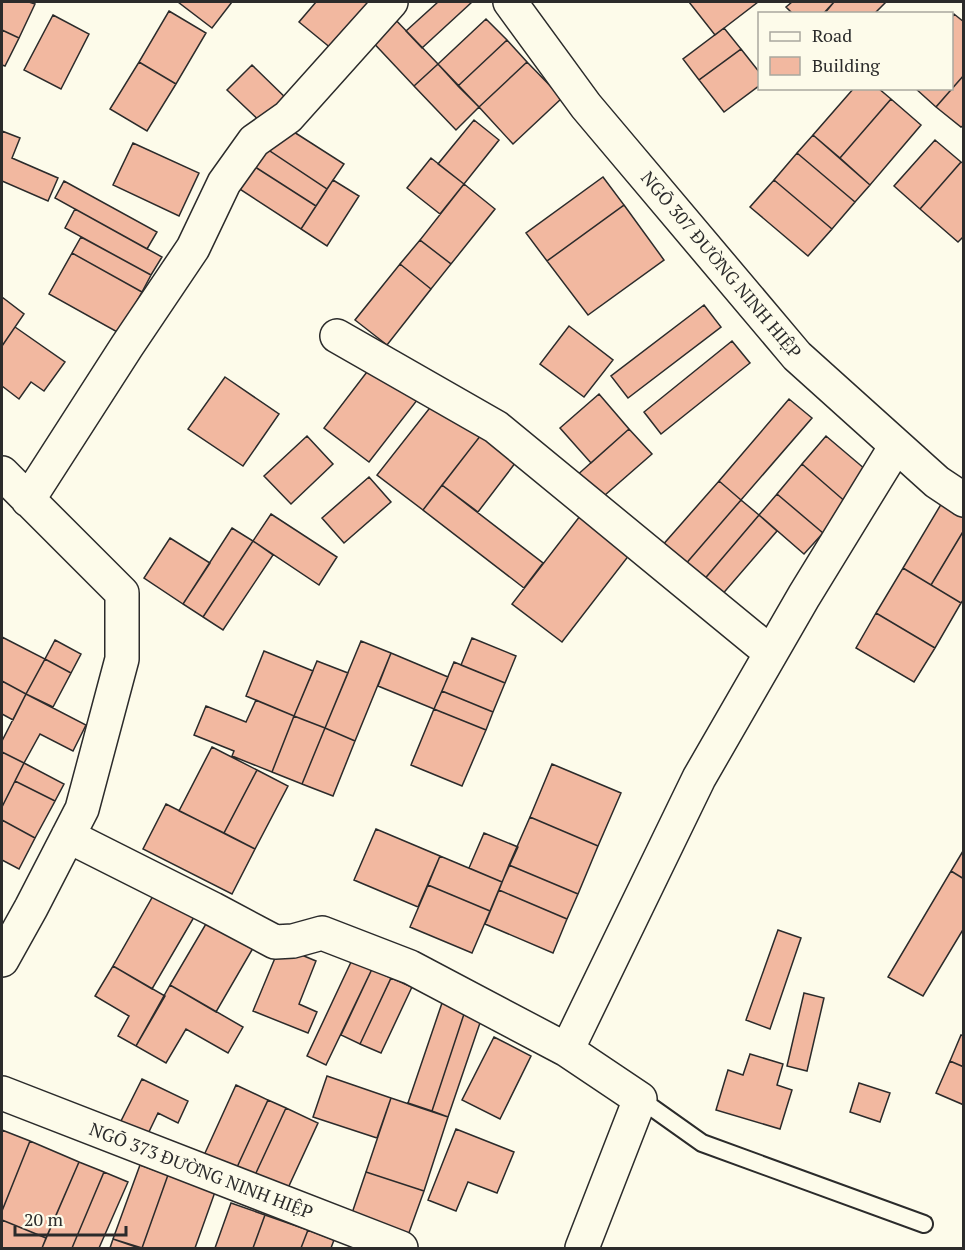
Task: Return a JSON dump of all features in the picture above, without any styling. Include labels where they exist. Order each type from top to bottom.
[{"type":"street","points":[[28,500],[192,248],[224,183],[255,141],[288,117],[391,2]]},
{"type":"street","name":"NGÕ 307 ĐƯỜNG NINH HIỆP","points":[[510,2],[586,106],[797,356],[937,482],[963,500]]},
{"type":"street","points":[[337,336],[495,427],[771,653]]},
{"type":"street","points":[[567,1050],[699,778],[804,596],[896,446]]},
{"type":"street","points":[[2,473],[122,593],[122,659],[82,809],[2,960]]},
{"type":"street","points":[[68,836],[275,942],[293,941],[322,933],[410,967],[567,1050],[640,1099],[582,1248]]},
{"type":"street","name":"NGÕ 373 ĐƯỜNG NINH HIỆP","points":[[2,1093],[401,1248]]},
{"type":"lane","points":[[640,1099],[702,1143],[924,1224]]},
{"type":"building","points":[[2,2],[35,4],[19,38],[2,30]]},
{"type":"building","points":[[178,2],[232,2],[212,28]]},
{"type":"building","points":[[316,2],[371,2],[332,49],[299,22]]},
{"type":"building","points":[[438,2],[472,2],[422,48],[406,31]]},
{"type":"building","points":[[689,2],[758,2],[715,35]]},
{"type":"building","points":[[792,2],[834,2],[825,12],[791,12],[786,7]]},
{"type":"building","points":[[834,2],[886,2],[876,12],[826,12]]},
{"type":"building","points":[[169,11],[206,33],[176,84],[139,62]]},
{"type":"building","points":[[390,14],[438,64],[414,86],[367,36]]},
{"type":"building","points":[[954,14],[964,22],[964,75],[953,88]]},
{"type":"building","points":[[53,15],[89,34],[61,89],[24,70]]},
{"type":"building","points":[[486,19],[507,40],[458,86],[438,64]]},
{"type":"building","points":[[724,28],[741,49],[699,80],[683,59]]},
{"type":"building","points":[[2,30],[19,38],[5,66],[2,65]]},
{"type":"building","points":[[507,40],[527,62],[479,107],[458,86]]},
{"type":"building","points":[[741,49],[758,70],[758,86],[724,112],[699,80]]},
{"type":"building","points":[[139,62],[176,84],[147,131],[110,109]]},
{"type":"building","points":[[527,62],[562,98],[513,144],[479,107]]},
{"type":"building","points":[[438,64],[479,107],[456,130],[414,86]]},
{"type":"building","points":[[252,65],[291,103],[267,128],[227,90]]},
{"type":"building","points":[[964,75],[964,125],[961,127],[936,107]]},
{"type":"building","points":[[852,90],[880,90],[891,99],[840,158],[813,135]]},
{"type":"building","points":[[917,90],[951,90],[936,107]]},
{"type":"building","points":[[891,99],[921,125],[870,185],[840,158]]},
{"type":"building","points":[[474,120],[499,140],[464,184],[438,164]]},
{"type":"building","points":[[283,125],[344,164],[327,189],[267,149]]},
{"type":"building","points":[[2,131],[20,138],[12,158],[58,178],[48,201],[2,181]]},
{"type":"building","points":[[813,135],[870,185],[855,202],[797,153]]},
{"type":"building","points":[[935,140],[961,162],[920,209],[894,186]]},
{"type":"building","points":[[133,143],[199,173],[179,216],[113,185]]},
{"type":"building","points":[[267,149],[327,189],[316,206],[249,163]]},
{"type":"building","points":[[797,153],[855,202],[832,229],[774,180]]},
{"type":"building","points":[[431,158],[464,184],[440,214],[407,188]]},
{"type":"building","points":[[247,162],[316,206],[301,229],[232,184]]},
{"type":"building","points":[[961,162],[964,164],[964,236],[958,242],[920,209]]},
{"type":"building","points":[[603,177],[624,205],[547,261],[526,233]]},
{"type":"building","points":[[333,180],[359,196],[327,246],[301,229]]},
{"type":"building","points":[[774,180],[832,229],[808,256],[750,207]]},
{"type":"building","points":[[64,181],[157,232],[147,249],[55,198]]},
{"type":"building","points":[[464,184],[495,209],[451,264],[420,240]]},
{"type":"building","points":[[624,205],[664,260],[588,315],[547,261]]},
{"type":"building","points":[[75,209],[162,257],[151,275],[65,228]]},
{"type":"building","points":[[81,237],[151,275],[142,292],[72,253]]},
{"type":"building","points":[[420,240],[451,264],[431,289],[400,264]]},
{"type":"building","points":[[72,253],[142,292],[119,333],[49,294]]},
{"type":"building","points":[[400,264],[431,289],[387,345],[355,320]]},
{"type":"building","points":[[2,297],[24,314],[2,346]]},
{"type":"building","points":[[704,305],[721,327],[628,398],[611,376]]},
{"type":"building","points":[[569,326],[613,360],[584,397],[540,364]]},
{"type":"building","points":[[15,327],[65,362],[44,391],[31,382],[19,399],[2,386],[2,346]]},
{"type":"building","points":[[732,341],[750,363],[661,434],[644,412]]},
{"type":"building","points":[[373,364],[418,399],[369,462],[324,428]]},
{"type":"building","points":[[225,377],[279,414],[243,466],[188,429]]},
{"type":"building","points":[[599,394],[629,429],[591,463],[560,428]]},
{"type":"building","points":[[789,399],[812,418],[741,500],[719,481]]},
{"type":"building","points":[[436,400],[481,435],[423,510],[377,475]]},
{"type":"building","points":[[629,429],[652,454],[597,502],[575,477]]},
{"type":"building","points":[[481,435],[516,462],[478,512],[442,485]]},
{"type":"building","points":[[307,436],[333,464],[291,504],[264,476]]},
{"type":"building","points":[[826,436],[872,475],[848,504],[802,464]]},
{"type":"building","points":[[802,464],[848,504],[823,533],[777,494]]},
{"type":"building","points":[[369,477],[391,502],[344,543],[322,518]]},
{"type":"building","points":[[719,481],[741,500],[684,566],[661,547]]},
{"type":"building","points":[[442,485],[543,563],[524,588],[423,510]]},
{"type":"building","points":[[777,494],[823,533],[804,554],[759,515]]},
{"type":"building","points":[[741,500],[759,515],[702,582],[684,566]]},
{"type":"building","points":[[943,501],[964,513],[964,530],[931,585],[903,568]]},
{"type":"building","points":[[271,514],[337,557],[319,585],[253,541]]},
{"type":"building","points":[[759,515],[777,531],[720,597],[702,582]]},
{"type":"building","points":[[580,516],[630,554],[562,642],[512,604]]},
{"type":"building","points":[[232,528],[253,541],[203,617],[183,604]]},
{"type":"building","points":[[964,530],[964,599],[961,603],[931,585]]},
{"type":"building","points":[[170,538],[210,563],[183,604],[144,578]]},
{"type":"building","points":[[253,541],[273,555],[223,630],[203,617]]},
{"type":"building","points":[[903,568],[961,603],[935,648],[876,613]]},
{"type":"building","points":[[876,613],[935,648],[914,682],[856,648]]},
{"type":"building","points":[[2,637],[45,659],[26,694],[2,681]]},
{"type":"building","points":[[472,638],[516,656],[505,683],[461,665]]},
{"type":"building","points":[[55,640],[81,654],[71,673],[45,659]]},
{"type":"building","points":[[361,641],[391,653],[355,741],[325,728]]},
{"type":"building","points":[[264,651],[313,671],[294,716],[246,696]]},
{"type":"building","points":[[391,653],[448,677],[434,709],[378,686]]},
{"type":"building","points":[[45,659],[71,673],[53,707],[26,694]]},
{"type":"building","points":[[317,661],[348,673],[325,728],[294,716]]},
{"type":"building","points":[[454,662],[505,683],[493,712],[442,691]]},
{"type":"building","points":[[2,681],[26,694],[13,720],[2,714]]},
{"type":"building","points":[[442,691],[493,712],[486,730],[434,709]]},
{"type":"building","points":[[26,694],[86,725],[73,751],[40,734],[24,763],[2,752],[2,741]]},
{"type":"building","points":[[256,700],[294,716],[272,772],[232,756],[234,751],[194,735],[206,706],[246,722]]},
{"type":"building","points":[[434,709],[486,730],[462,786],[411,765]]},
{"type":"building","points":[[294,716],[325,728],[302,784],[272,772]]},
{"type":"building","points":[[325,728],[355,741],[333,796],[302,784]]},
{"type":"building","points":[[212,747],[257,770],[224,833],[179,811]]},
{"type":"building","points":[[2,752],[24,763],[2,807]]},
{"type":"building","points":[[24,763],[64,784],[55,801],[15,781]]},
{"type":"building","points":[[552,764],[621,793],[598,846],[530,817]]},
{"type":"building","points":[[257,770],[288,786],[255,849],[224,833]]},
{"type":"building","points":[[15,781],[55,801],[35,838],[2,820],[2,807]]},
{"type":"building","points":[[166,804],[255,849],[232,894],[143,849]]},
{"type":"building","points":[[530,817],[598,846],[578,894],[509,865]]},
{"type":"building","points":[[2,820],[35,838],[19,869],[2,860]]},
{"type":"building","points":[[376,829],[440,856],[418,907],[354,880]]},
{"type":"building","points":[[484,833],[518,847],[502,882],[469,868]]},
{"type":"building","points":[[964,852],[964,879],[951,871]]},
{"type":"building","points":[[440,856],[502,882],[490,911],[428,885]]},
{"type":"building","points":[[509,865],[578,894],[567,919],[499,890]]},
{"type":"building","points":[[951,871],[964,879],[964,928],[923,996],[888,977]]},
{"type":"building","points":[[428,885],[490,911],[472,953],[410,927]]},
{"type":"building","points":[[157,889],[197,912],[152,989],[113,966]]},
{"type":"building","points":[[499,890],[567,919],[553,953],[485,924]]},
{"type":"building","points":[[210,917],[256,943],[216,1012],[170,985]]},
{"type":"building","points":[[778,930],[801,938],[770,1029],[746,1020]]},
{"type":"building","points":[[280,946],[316,961],[299,1004],[317,1012],[308,1033],[253,1011]]},
{"type":"building","points":[[352,960],[372,969],[326,1065],[307,1056]]},
{"type":"building","points":[[113,966],[165,996],[136,1046],[118,1036],[129,1016],[95,996]]},
{"type":"building","points":[[372,969],[391,978],[360,1044],[341,1035]]},
{"type":"building","points":[[391,978],[412,987],[381,1053],[360,1044]]},
{"type":"building","points":[[170,985],[243,1027],[228,1053],[186,1029],[166,1063],[136,1046]]},
{"type":"building","points":[[804,993],[824,998],[807,1071],[787,1066]]},
{"type":"building","points":[[442,1003],[465,1011],[432,1111],[408,1103]]},
{"type":"building","points":[[465,1011],[482,1017],[448,1117],[432,1111]]},
{"type":"building","points":[[961,1035],[964,1036],[964,1067],[950,1061]]},
{"type":"building","points":[[494,1037],[531,1056],[500,1119],[462,1100]]},
{"type":"building","points":[[750,1054],[783,1064],[777,1085],[792,1090],[780,1129],[716,1110],[728,1070],[743,1075]]},
{"type":"building","points":[[950,1061],[964,1067],[964,1105],[936,1093]]},
{"type":"building","points":[[327,1076],[391,1098],[377,1138],[313,1117]]},
{"type":"building","points":[[142,1079],[188,1101],[178,1123],[158,1113],[146,1138],[119,1125]]},
{"type":"building","points":[[859,1083],[890,1093],[880,1122],[850,1112]]},
{"type":"building","points":[[236,1085],[268,1100],[232,1178],[200,1164]]},
{"type":"building","points":[[391,1098],[448,1117],[424,1191],[366,1172]]},
{"type":"building","points":[[268,1100],[286,1108],[250,1186],[232,1178]]},
{"type":"building","points":[[286,1108],[318,1123],[282,1201],[250,1186]]},
{"type":"building","points":[[456,1129],[514,1152],[497,1193],[468,1182],[456,1211],[428,1200]]},
{"type":"building","points":[[2,1130],[30,1141],[2,1211]]},
{"type":"building","points":[[30,1141],[79,1162],[46,1238],[2,1220],[2,1211]]},
{"type":"building","points":[[79,1162],[104,1172],[72,1248],[42,1248]]},
{"type":"building","points":[[140,1165],[168,1175],[142,1248],[113,1239]]},
{"type":"building","points":[[104,1172],[128,1182],[99,1248],[72,1248]]},
{"type":"building","points":[[366,1172],[424,1191],[406,1241],[349,1222]]},
{"type":"building","points":[[168,1175],[215,1192],[195,1248],[142,1248]]},
{"type":"building","points":[[231,1203],[265,1215],[253,1248],[215,1248]]},
{"type":"building","points":[[265,1215],[308,1230],[301,1248],[253,1248]]},
{"type":"building","points":[[2,1220],[46,1238],[42,1248],[2,1248]]},
{"type":"building","points":[[308,1230],[334,1240],[331,1248],[301,1248]]},
{"type":"building","points":[[113,1239],[139,1248],[110,1248]]}]
